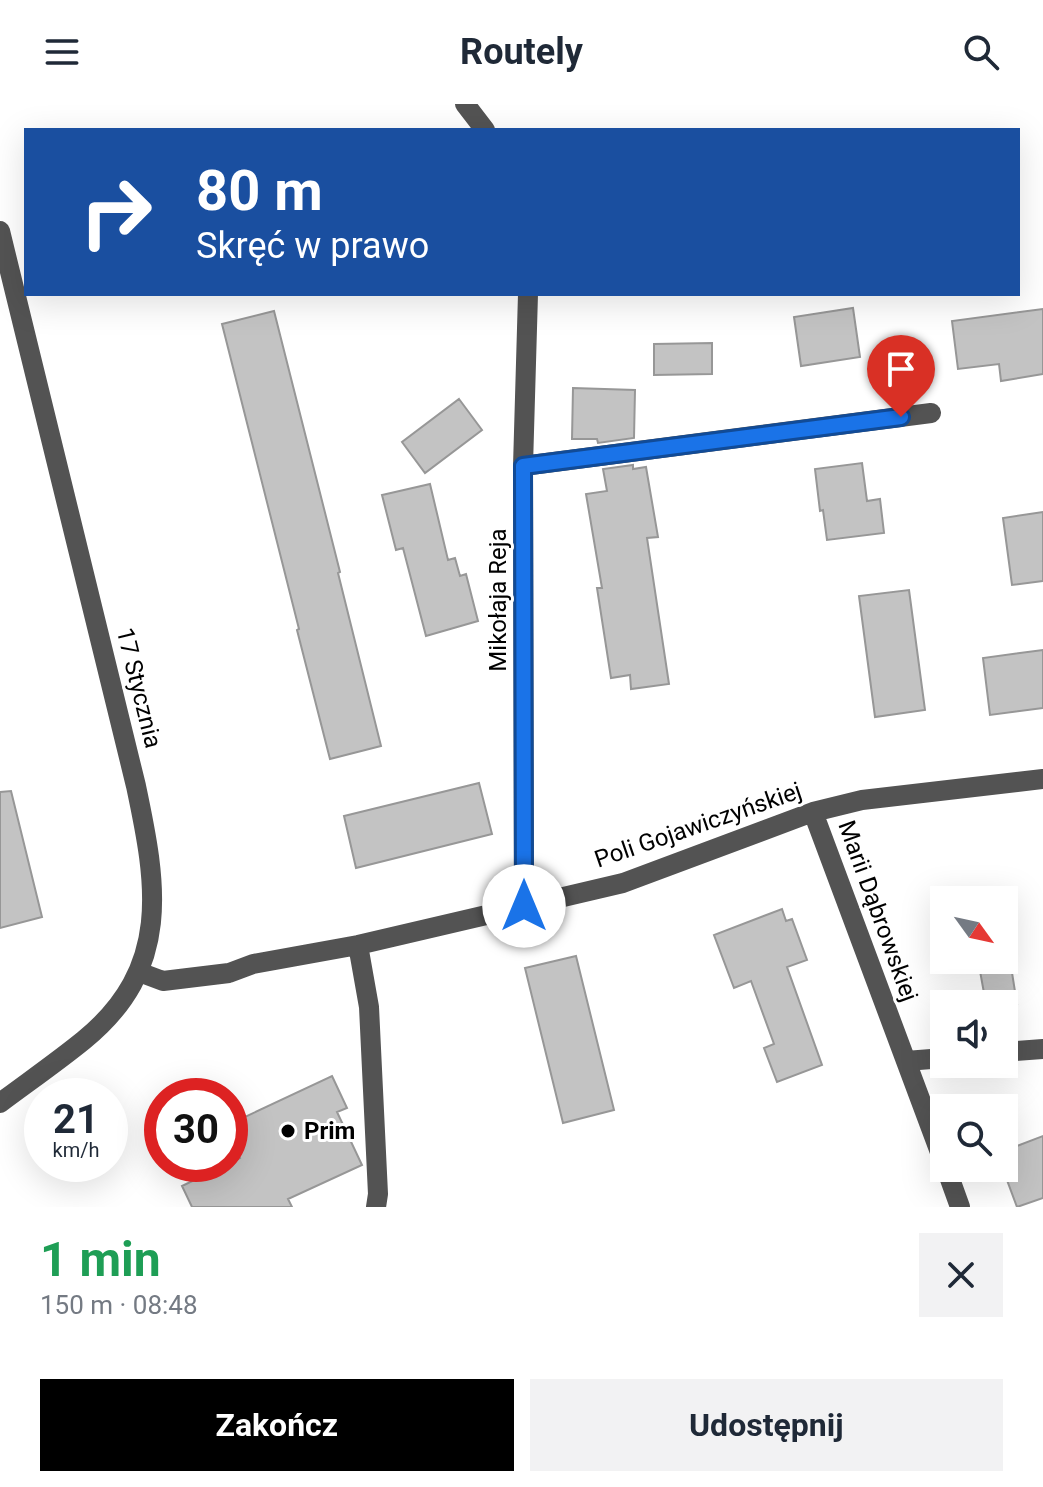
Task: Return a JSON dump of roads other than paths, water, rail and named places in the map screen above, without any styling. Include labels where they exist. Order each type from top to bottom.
[{"type":"street","points":[[465,104],[483,128]]},
{"type":"street","name":"17 Stycznia","points":[[0,231],[149,848],[154,907],[150,940],[139,972],[116,1006],[87,1038],[0,1103]]},
{"type":"street","name":"Mikołaja Reja","points":[[524,906],[523,466],[528,296]]},
{"type":"street","points":[[523,466],[931,413]]},
{"type":"street","name":"Poli Gojawiczyńskiej","points":[[139,972],[163,981],[229,973],[253,964],[358,945],[623,883],[813,812],[862,800],[1043,779]]},
{"type":"street","name":"Marii Dąbrowskiej","points":[[813,812],[930,1126]]},
{"type":"street","points":[[358,945],[369,1007],[378,1194],[376,1207]]},
{"type":"street","points":[[1018,1051],[1043,1049]]},
{"type":"street","points":[[906,1061],[930,1059]]},
{"type":"street","name":"Marii Dąbrowskiej","points":[[951,1182],[960,1207]]},
{"type":"place","name":"Prim","points":[[288,1131]]}]
